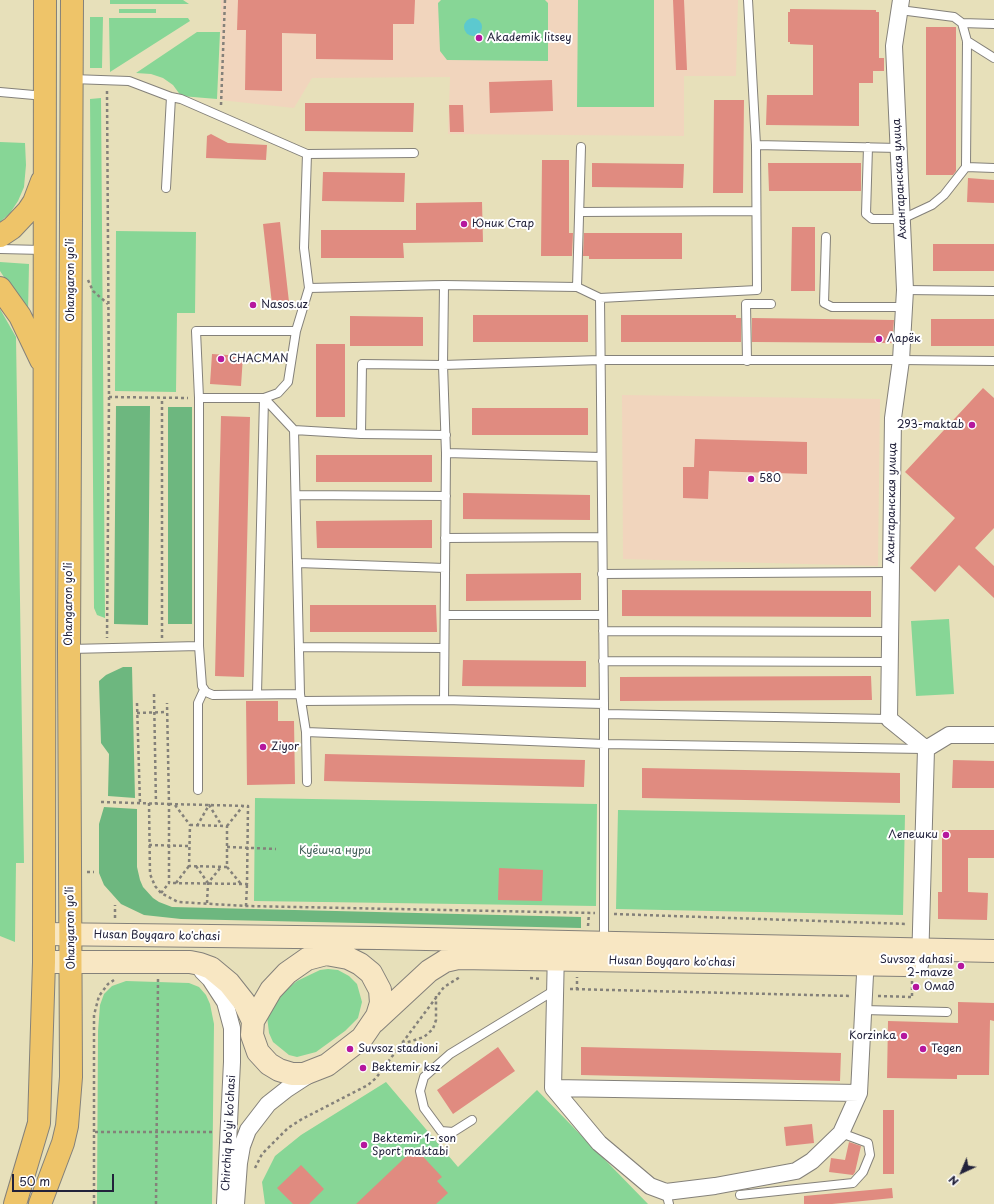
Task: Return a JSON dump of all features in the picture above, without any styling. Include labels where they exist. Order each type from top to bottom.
[{"type":"highway","points":[[15,1204],[39,1123],[44,962],[45,0]]},
{"type":"highway","name":"Ohangaron yoʻli","points":[[40,1204],[63,1143],[67,1126],[71,1077],[69,649],[72,0]]},
{"type":"highway","points":[[0,236],[12,228],[28,211],[34,202],[45,170]]},
{"type":"highway","points":[[0,288],[20,316],[45,368]]},
{"type":"main road","name":"Husan Boyqaro ko'chasi","points":[[44,934],[246,938],[379,938],[556,951],[866,957],[994,966]]},
{"type":"main road","name":"Husan Boyqaro ko'chasi","points":[[246,938],[341,956],[366,968],[374,978],[380,990],[381,1003],[374,1022]]},
{"type":"main road","name":"Husan Boyqaro ko'chasi","points":[[253,1021],[267,995],[287,973],[307,959],[379,938]]},
{"type":"main road","name":"Husan Boyqaro ko'chasi","points":[[44,962],[190,962],[211,968],[229,983],[244,1002],[253,1021],[254,1041],[258,1052],[269,1064],[279,1070],[292,1074],[304,1074],[315,1071],[327,1065],[350,1049],[362,1038],[374,1022],[415,983],[445,961],[458,958],[556,951]]},
{"type":"main road","name":"Husan Boyqaro ko'chasi","points":[[918,960],[994,951]]},
{"type":"street","name":"Ахангаранская улица","points":[[889,720],[893,418],[901,360],[905,290],[894,46],[901,5]]},
{"type":"street","points":[[889,720],[926,749]]},
{"type":"street","points":[[926,749],[949,735],[994,735]]},
{"type":"street","points":[[918,960],[921,924],[926,749]]},
{"type":"street","points":[[556,951],[553,1088],[598,1143],[650,1186],[668,1198],[715,1186],[796,1171],[815,1158],[841,1133],[859,1092],[866,957]]},
{"type":"street","name":"Chirchiq bo'yi ko'chasi","points":[[190,962],[210,979],[225,1002],[232,1028],[232,1062],[225,1204]]},
{"type":"street","name":"Chirchiq bo'yi ko'chasi","points":[[232,1062],[253,1021]]},
{"type":"street","name":"Chirchiq bo'yi ko'chasi","points":[[236,1204],[239,1163],[244,1137],[248,1130],[268,1104],[286,1089],[315,1071]]},
{"type":"street","points":[[553,1088],[859,1092]]},
{"type":"lane","points":[[309,288],[444,285],[577,287],[600,298],[757,290],[756,145],[748,0]]},
{"type":"lane","points":[[901,5],[954,17],[962,23],[994,24]]},
{"type":"lane","points":[[868,147],[866,214],[872,219],[902,219],[932,206],[944,196],[966,167],[967,41],[962,23]]},
{"type":"lane","points":[[967,41],[994,58]]},
{"type":"lane","points":[[71,80],[128,81],[171,97],[181,99],[221,115],[307,154],[414,153]]},
{"type":"lane","points":[[0,92],[46,96]]},
{"type":"lane","points":[[166,188],[171,97]]},
{"type":"lane","points":[[756,145],[899,148]]},
{"type":"lane","points":[[577,287],[581,147]]},
{"type":"lane","points":[[199,398],[264,398],[278,393],[288,382],[296,331],[309,288],[304,248],[307,154]]},
{"type":"lane","points":[[966,167],[994,168]]},
{"type":"lane","points":[[580,212],[756,211]]},
{"type":"lane","points":[[826,237],[824,303],[832,306],[904,307]]},
{"type":"lane","points":[[0,249],[45,250]]},
{"type":"lane","points":[[444,285],[443,365],[446,435],[444,700]]},
{"type":"lane","points":[[905,290],[994,291]]},
{"type":"lane","points":[[746,291],[747,361]]},
{"type":"lane","points":[[600,298],[601,537],[604,704],[604,952]]},
{"type":"lane","points":[[746,304],[771,304]]},
{"type":"lane","points":[[198,790],[198,703],[204,690],[199,646],[199,398],[196,331],[296,331]]},
{"type":"lane","points":[[361,434],[362,364],[443,365],[600,360],[994,361]]},
{"type":"lane","points":[[264,398],[294,430],[301,697],[306,732],[307,782]]},
{"type":"lane","points":[[257,694],[264,398]]},
{"type":"lane","points":[[294,430],[361,434],[446,435]]},
{"type":"lane","points":[[446,453],[601,457]]},
{"type":"lane","points":[[296,495],[446,496]]},
{"type":"lane","points":[[445,538],[601,537]]},
{"type":"lane","points":[[298,563],[445,568]]},
{"type":"lane","points":[[602,574],[891,572]]},
{"type":"lane","points":[[444,615],[602,615]]},
{"type":"lane","points":[[602,631],[890,632]]},
{"type":"lane","points":[[69,649],[199,646]]},
{"type":"lane","points":[[300,647],[444,648]]},
{"type":"lane","points":[[603,661],[890,662]]},
{"type":"lane","points":[[204,690],[209,695],[257,694],[301,697],[604,704]]},
{"type":"lane","points":[[604,714],[889,720]]},
{"type":"lane","points":[[306,732],[604,744],[926,749]]},
{"type":"lane","points":[[472,1120],[453,1132],[441,1131],[424,1108],[420,1091],[424,1077],[450,1054],[555,990]]},
{"type":"lane","points":[[863,1010],[947,1012]]},
{"type":"lane","points":[[740,1195],[853,1183],[863,1172],[870,1154],[868,1143],[841,1133]]},
{"type":"path","points":[[221,115],[225,0]]},
{"type":"path","points":[[106,648],[108,609],[109,397],[107,80]]},
{"type":"path","points":[[87,278],[93,292],[108,304]]},
{"type":"path","points":[[109,397],[199,398]]},
{"type":"path","points":[[162,398],[162,647]]},
{"type":"path","points":[[154,694],[156,804]]},
{"type":"path","points":[[137,703],[140,803]]},
{"type":"path","points":[[161,893],[169,883],[170,846],[167,703]]},
{"type":"path","points":[[137,713],[167,712]]},
{"type":"path","points":[[101,802],[248,806],[246,906]]},
{"type":"path","points":[[149,803],[150,874],[155,886],[161,893],[178,902],[246,906],[603,913],[921,924]]},
{"type":"path","points":[[174,804],[190,825],[189,866],[176,883]]},
{"type":"path","points":[[197,826],[210,805]]},
{"type":"path","points":[[210,805],[222,826]]},
{"type":"path","points":[[241,884],[227,867],[227,847],[228,826],[243,806]]},
{"type":"path","points":[[190,825],[228,826]]},
{"type":"path","points":[[149,845],[189,846]]},
{"type":"path","points":[[227,847],[276,849]]},
{"type":"path","points":[[189,866],[227,867]]},
{"type":"path","points":[[196,866],[208,884]]},
{"type":"path","points":[[207,904],[208,884],[221,866]]},
{"type":"path","points":[[169,883],[247,884]]},
{"type":"path","points":[[911,1011],[918,960]]},
{"type":"path","points":[[151,977],[165,977]]},
{"type":"path","points":[[156,1204],[158,977]]},
{"type":"path","points":[[94,1204],[95,1007],[103,990],[113,980],[120,979]]},
{"type":"path","points":[[402,1045],[424,1037],[433,1029],[436,1020],[436,996]]},
{"type":"path","points":[[215,1139],[216,1124]]},
{"type":"path","points":[[95,1132],[215,1132]]},
{"type":"shaded area","name":"Akademik litsey","points":[[221,0],[738,0],[736,76],[684,76],[684,136],[448,134],[450,77],[312,78],[294,108],[220,100]]},
{"type":"shaded area","name":"580","points":[[622,395],[880,399],[878,566],[623,559]]},
{"type":"green space","points":[[110,0],[183,0],[189,4],[110,4]]},
{"type":"green space","points":[[441,0],[545,0],[548,3],[548,61],[447,60],[440,51],[438,3]]},
{"type":"green space","points":[[578,0],[654,0],[654,107],[577,107]]},
{"type":"green space","points":[[119,9],[156,9],[156,13],[119,13]]},
{"type":"green space","points":[[90,17],[103,17],[102,68],[90,68]]},
{"type":"green space","points":[[109,18],[188,18],[190,21],[110,72]]},
{"type":"green space","points":[[197,32],[220,32],[217,99],[181,96],[173,85],[163,78],[151,74],[136,73]]},
{"type":"green space","points":[[101,98],[105,618],[97,615],[94,608],[90,99]]},
{"type":"green space","points":[[0,142],[25,143],[26,165],[24,187],[18,201],[10,213],[0,222]]},
{"type":"green space","points":[[116,231],[196,232],[195,313],[177,313],[176,392],[115,391]]},
{"type":"green space","points":[[0,262],[29,264],[28,313],[0,271]]},
{"type":"green space","points":[[0,309],[16,337],[24,863],[16,863],[15,942],[0,936]]},
{"type":"green space","points":[[116,406],[150,406],[148,625],[114,624]]},
{"type":"green space","points":[[168,407],[192,407],[192,624],[168,624]]},
{"type":"green space","points":[[949,619],[954,694],[916,696],[911,621]]},
{"type":"green space","points":[[123,667],[132,667],[135,798],[108,796],[109,754],[101,743],[99,681],[106,675]]},
{"type":"green space","name":"Куёшча нури","points":[[255,798],[597,804],[596,906],[254,901]]},
{"type":"green space","points":[[104,807],[137,809],[137,867],[140,880],[143,887],[153,898],[172,907],[581,917],[581,928],[181,919],[144,915],[121,904],[104,885],[99,873],[99,824]]},
{"type":"green space","points":[[618,810],[905,815],[903,915],[616,909]]},
{"type":"green space","points":[[320,970],[338,970],[349,976],[357,984],[362,1002],[358,1018],[345,1031],[316,1052],[297,1057],[289,1055],[273,1042],[269,1033],[267,1016],[270,1007],[297,981]]},
{"type":"green space","points":[[126,981],[189,983],[199,987],[206,995],[210,1004],[214,1024],[212,1204],[97,1204],[98,1031],[100,1005],[104,994],[112,986]]},
{"type":"green space","name":"Bektemir 1- son Sport maktabi","points":[[386,1082],[458,1167],[537,1090],[648,1204],[265,1204],[262,1182],[275,1156],[301,1135]]},
{"type":"water","points":[[469,18],[477,18],[482,23],[480,34],[477,36],[469,36],[464,31],[464,23]]},
{"type":"building","points":[[238,0],[415,0],[414,24],[393,24],[393,60],[316,59],[316,34],[282,33],[282,91],[245,90],[246,30],[237,30]]},
{"type":"building","points":[[673,0],[684,0],[687,70],[676,70]]},
{"type":"building","points":[[790,9],[876,10],[876,12],[879,12],[879,58],[884,58],[884,71],[873,71],[873,83],[859,83],[859,126],[766,125],[767,95],[813,95],[813,45],[790,44],[790,42],[788,42],[788,12],[790,12]]},
{"type":"building","points":[[926,27],[956,27],[956,171],[953,175],[926,175]]},
{"type":"building","points":[[552,80],[553,111],[490,113],[489,82]]},
{"type":"building","points":[[714,100],[744,100],[743,193],[713,193]]},
{"type":"building","points":[[305,103],[414,103],[413,132],[305,131]]},
{"type":"building","points":[[449,105],[463,105],[464,132],[450,132]]},
{"type":"building","points":[[211,134],[228,143],[267,145],[266,160],[206,158],[207,136]]},
{"type":"building","points":[[542,160],[569,160],[569,233],[573,233],[572,256],[541,256]]},
{"type":"building","points":[[592,163],[684,164],[683,188],[592,187]]},
{"type":"building","points":[[768,163],[861,163],[861,191],[769,191]]},
{"type":"building","points":[[323,172],[405,173],[404,202],[322,201]]},
{"type":"building","points":[[968,178],[994,180],[994,203],[967,202]]},
{"type":"building","points":[[482,202],[483,242],[403,243],[404,258],[321,258],[321,230],[416,230],[416,203]]},
{"type":"building","points":[[280,222],[289,302],[272,304],[263,224]]},
{"type":"building","points":[[792,227],[815,227],[815,291],[791,291]]},
{"type":"building","points":[[584,233],[682,233],[682,259],[589,259],[589,256],[583,256]]},
{"type":"building","points":[[933,244],[994,244],[994,271],[933,271]]},
{"type":"building","points":[[473,315],[588,315],[588,342],[473,342]]},
{"type":"building","points":[[621,315],[736,315],[736,318],[741,318],[741,342],[621,342]]},
{"type":"building","points":[[350,316],[423,317],[423,346],[350,346]]},
{"type":"building","points":[[752,318],[894,320],[892,343],[752,342]]},
{"type":"building","points":[[931,319],[994,319],[994,346],[931,346]]},
{"type":"building","points":[[316,344],[345,344],[345,417],[316,417]]},
{"type":"building","points":[[212,354],[243,356],[241,386],[210,384]]},
{"type":"building","points":[[983,388],[994,398],[994,528],[975,548],[994,566],[994,598],[959,565],[935,592],[910,568],[955,518],[905,472]]},
{"type":"building","points":[[472,408],[588,408],[588,435],[472,435]]},
{"type":"building","points":[[221,416],[250,417],[244,677],[215,676]]},
{"type":"building","points":[[695,439],[807,442],[807,474],[709,471],[708,499],[683,498],[683,467],[694,467]]},
{"type":"building","points":[[316,455],[432,455],[432,482],[316,482]]},
{"type":"building","points":[[463,493],[590,495],[590,520],[463,519]]},
{"type":"building","points":[[432,520],[432,548],[317,548],[316,521]]},
{"type":"building","points":[[581,573],[581,600],[466,601],[466,574]]},
{"type":"building","points":[[622,590],[871,591],[871,617],[622,616]]},
{"type":"building","points":[[310,605],[436,605],[437,632],[310,632]]},
{"type":"building","points":[[463,660],[586,661],[586,687],[462,686]]},
{"type":"building","points":[[871,676],[872,700],[620,701],[620,677]]},
{"type":"building","points":[[246,701],[278,701],[278,721],[294,721],[295,784],[247,785]]},
{"type":"building","points":[[325,754],[585,760],[584,787],[324,781]]},
{"type":"building","points":[[953,760],[994,761],[994,788],[952,788]]},
{"type":"building","points":[[642,768],[900,773],[900,803],[642,798]]},
{"type":"building","points":[[942,830],[994,830],[994,858],[968,858],[968,892],[988,893],[987,920],[938,919],[938,892],[942,892]]},
{"type":"building","points":[[499,868],[543,870],[542,901],[498,900]]},
{"type":"building","name":"Tegen","points":[[958,1002],[994,1003],[994,1021],[990,1020],[989,1075],[957,1075],[957,1079],[887,1078],[888,1021],[958,1023]]},
{"type":"building","points":[[498,1047],[515,1071],[453,1114],[437,1090]]},
{"type":"building","points":[[581,1047],[841,1053],[840,1081],[581,1075]]},
{"type":"building","points":[[883,1110],[894,1110],[894,1174],[883,1174]]},
{"type":"building","points":[[812,1124],[814,1143],[786,1146],[784,1127]]},
{"type":"building","points":[[849,1142],[861,1146],[853,1175],[829,1172],[831,1158],[845,1160]]},
{"type":"building","points":[[415,1148],[442,1177],[437,1181],[448,1193],[436,1204],[356,1204]]},
{"type":"building","points":[[301,1165],[324,1189],[309,1204],[293,1204],[277,1188]]},
{"type":"building","points":[[892,1188],[893,1198],[832,1204],[804,1204],[804,1196]]},
{"type":"place","name":"Akademik litsey","points":[[479,38]]},
{"type":"place","name":"Юник Стар","points":[[464,224]]},
{"type":"place","name":"Nasos.uz","points":[[253,305]]},
{"type":"place","name":"Ларёк","points":[[879,339]]},
{"type":"place","name":"CHACMAN","points":[[221,359]]},
{"type":"place","name":"293-maktab","points":[[972,425]]},
{"type":"place","name":"580","points":[[751,479]]},
{"type":"place","name":"Ziyor","points":[[263,747]]},
{"type":"place","name":"Лепешки","points":[[946,835]]},
{"type":"place","name":"Suvsoz dahasi 2-mavze","points":[[961,966]]},
{"type":"place","name":"Омад","points":[[916,987]]},
{"type":"place","name":"Korzinka","points":[[904,1036]]},
{"type":"place","name":"Suvsoz stadioni","points":[[350,1049]]},
{"type":"place","name":"Tegen","points":[[923,1049]]},
{"type":"place","name":"Bektemir ksz","points":[[363,1068]]},
{"type":"place","name":"Bektemir 1- son Sport maktabi","points":[[364,1145]]}]
